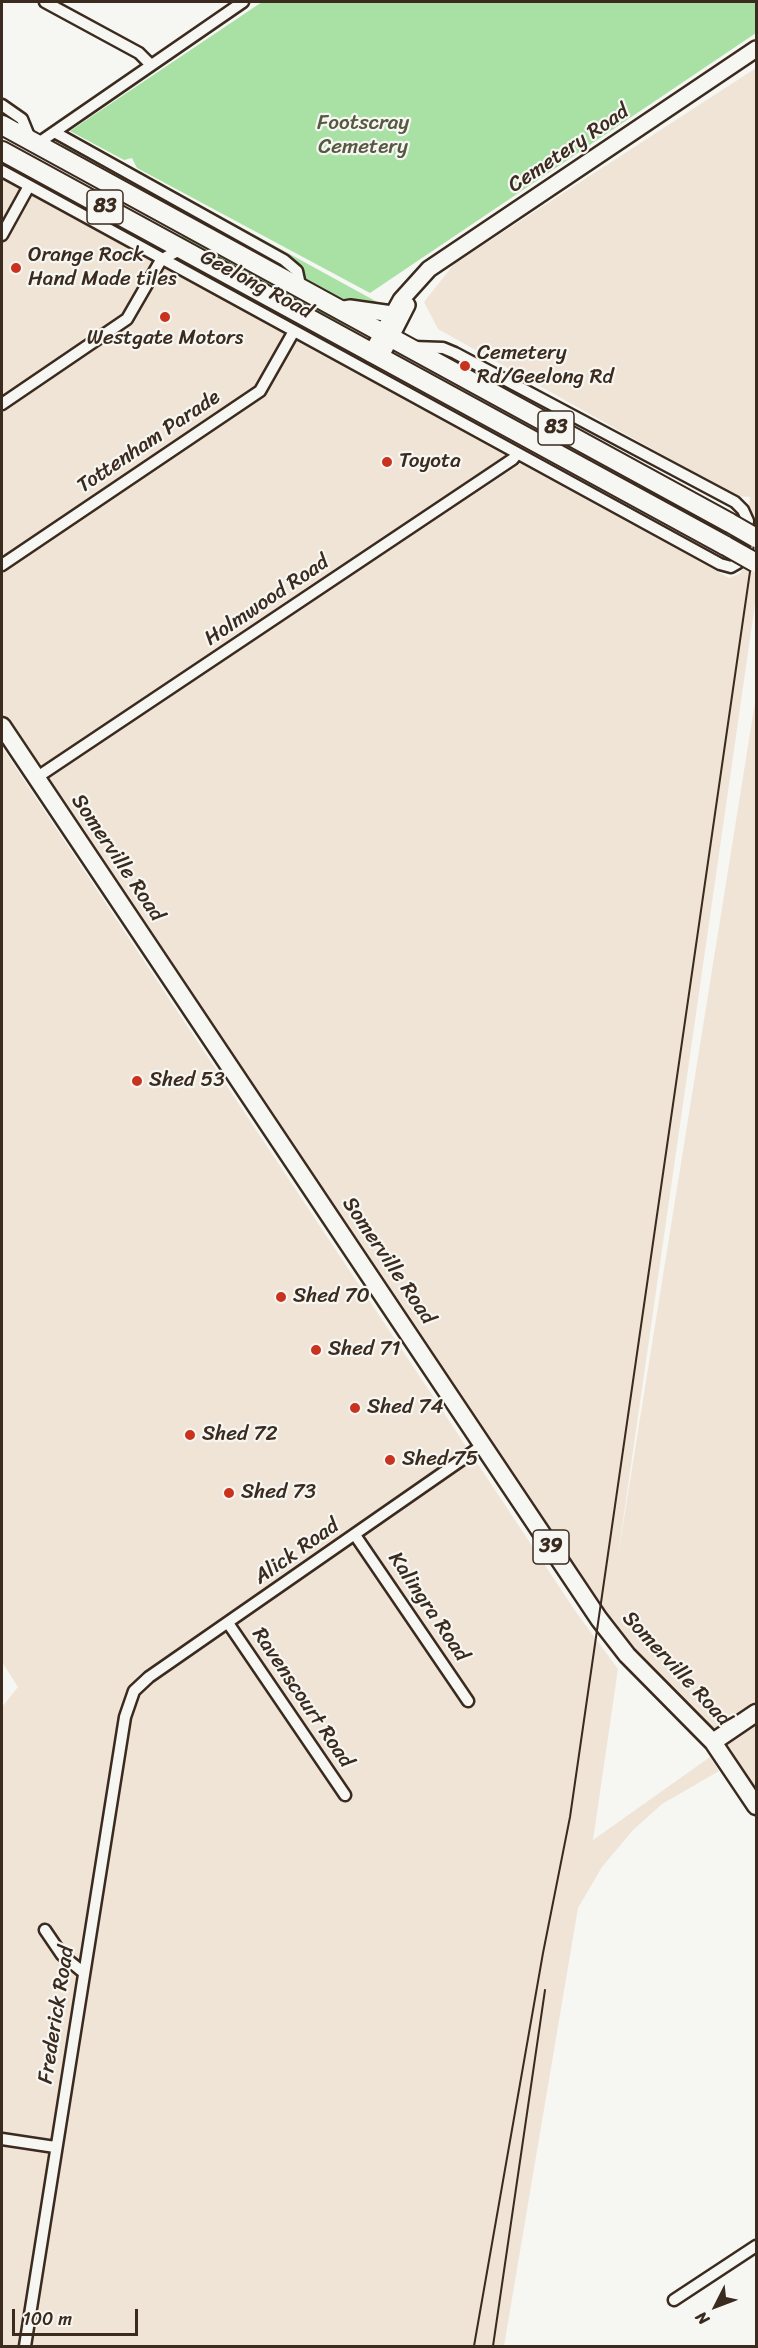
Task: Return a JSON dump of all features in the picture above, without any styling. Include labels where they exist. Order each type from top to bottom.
[{"type":"highway","name":"Geelong Road","points":[[2,125],[756,538]]},
{"type":"highway","points":[[34,179],[40,146]]},
{"type":"highway","name":"Geelong Road","points":[[2,151],[34,179],[170,243],[374,362],[454,399],[756,563]]},
{"type":"highway","points":[[166,216],[173,237],[170,243]]},
{"type":"main road","name":"Somerville Road","points":[[2,726],[609,1632],[627,1655],[713,1742],[756,1806]]},
{"type":"main road","points":[[713,1742],[756,1713]]},
{"type":"street","points":[[46,2],[139,53],[150,64]]},
{"type":"street","points":[[40,146],[48,135],[56,133],[68,120],[243,2]]},
{"type":"street","name":"Cemetery Road","points":[[393,340],[392,314],[419,278],[441,260],[756,49]]},
{"type":"street","points":[[2,105],[24,120],[40,146]]},
{"type":"street","points":[[40,146],[57,139],[56,133]]},
{"type":"street","name":"Geelong Road","points":[[56,133],[284,260],[297,271],[301,290]]},
{"type":"street","name":"Geelong Road","points":[[2,171],[34,179],[161,260],[294,331],[374,362],[457,421],[724,566],[731,567],[740,559],[747,521],[743,510],[735,502],[455,352],[393,340]]},
{"type":"street","points":[[2,235],[34,179]]},
{"type":"street","points":[[161,260],[170,243]]},
{"type":"street","points":[[2,404],[127,319],[170,243]]},
{"type":"street","name":"Cemetery Road","points":[[374,362],[393,340],[411,291]]},
{"type":"street","points":[[339,310],[351,308],[392,314]]},
{"type":"street","name":"Tottenham Parade","points":[[2,565],[260,392],[294,331]]},
{"type":"street","points":[[454,399],[457,421]]},
{"type":"street","name":"Holmwood Road","points":[[36,778],[513,459],[517,454]]},
{"type":"street","name":"Alick Road","points":[[134,1691],[149,1677],[483,1445]]},
{"type":"street","name":"Kalingra Road","points":[[355,1535],[468,1701]]},
{"type":"street","name":"Ravenscourt Road","points":[[228,1623],[345,1795]]},
{"type":"street","name":"Frederick Road","points":[[25,2346],[125,1718],[134,1691]]},
{"type":"street","points":[[45,1930],[62,1955],[84,1973]]},
{"type":"street","points":[[2,2139],[55,2147]]},
{"type":"street","points":[[674,2300],[756,2246]]},
{"type":"shaded area","points":[[756,68],[756,597],[617,1562],[756,696],[756,1707],[718,1734],[609,1621],[45,779],[523,462],[729,578],[741,573],[750,497],[736,496],[438,329],[424,302],[454,264]]},
{"type":"shaded area","points":[[2,178],[22,189],[2,224]]},
{"type":"shaded area","points":[[30,195],[154,262],[122,318],[2,395],[2,244]]},
{"type":"shaded area","points":[[165,263],[286,332],[257,389],[2,560],[2,413],[134,323]]},
{"type":"shaded area","points":[[296,341],[511,456],[42,771],[2,712],[2,570],[266,395]]},
{"type":"shaded area","points":[[2,747],[576,1612],[618,1669],[593,1840],[710,1757],[719,1771],[662,1804],[633,1830],[602,1867],[578,1908],[504,2346],[2,2346],[2,1707],[18,1687],[2,1662]]},
{"type":"shaded area","points":[[756,1713],[756,1788],[722,1737]]},
{"type":"green space","name":"Footscray Cemetery","points":[[262,2],[756,2],[756,33],[370,293],[137,168],[132,158],[124,160],[70,131]]},
{"type":"green space","points":[[61,141],[77,150],[84,160],[276,261],[296,276],[64,151]]},
{"type":"green space","points":[[2,159],[58,190],[65,197],[63,200],[2,165]]},
{"type":"green space","points":[[151,178],[379,303],[378,308],[336,299],[305,280],[294,260],[192,204]]},
{"type":"green space","points":[[183,235],[298,296],[364,337],[362,340],[180,238]]},
{"type":"green space","points":[[182,258],[230,284],[240,295],[239,298],[172,259]]},
{"type":"green space","points":[[257,303],[273,307],[357,355],[355,358],[349,356],[255,306]]},
{"type":"railway","points":[[474,2346],[543,1953],[570,1817],[756,530]]},
{"type":"railway","points":[[493,2346],[545,1990]]},
{"type":"place","name":"Orange Rock Hand Made tiles","points":[[16,268]]},
{"type":"place","name":"Westgate Motors","points":[[165,317]]},
{"type":"place","name":"Cemetery Rd/Geelong Rd","points":[[465,366]]},
{"type":"place","name":"Toyota","points":[[387,462]]},
{"type":"place","name":"Shed 53","points":[[137,1081]]},
{"type":"place","name":"Shed 70","points":[[281,1297]]},
{"type":"place","name":"Shed 71","points":[[316,1350]]},
{"type":"place","name":"Shed 74","points":[[355,1408]]},
{"type":"place","name":"Shed 72","points":[[190,1435]]},
{"type":"place","name":"Shed 75","points":[[390,1460]]},
{"type":"place","name":"Shed 73","points":[[229,1493]]}]
